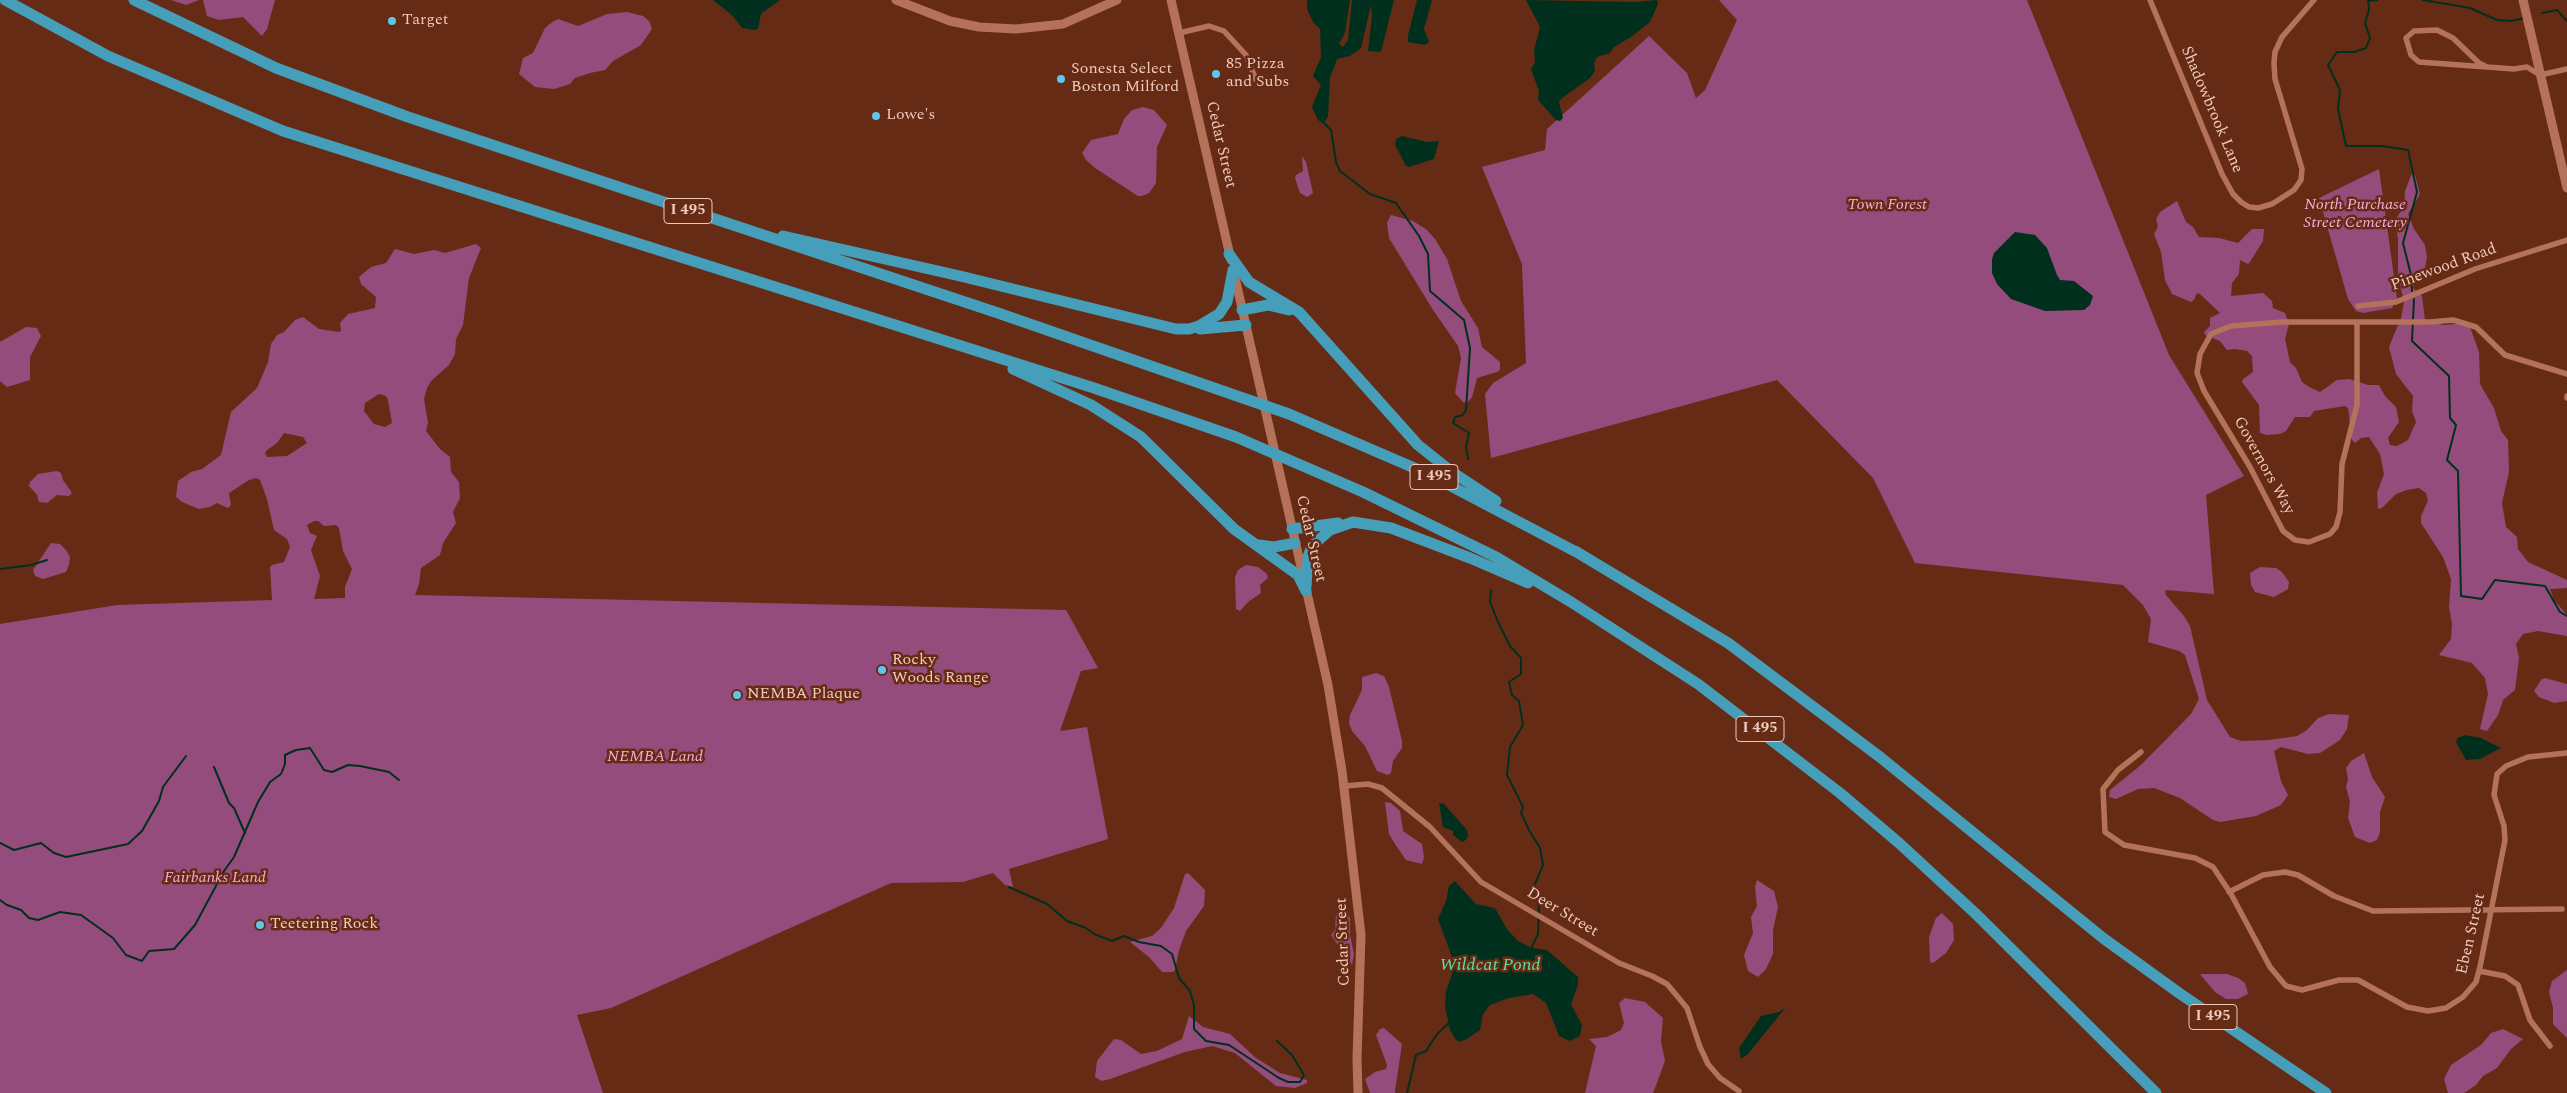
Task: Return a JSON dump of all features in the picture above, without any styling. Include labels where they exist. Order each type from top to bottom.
[{"type":"highway","name":"I 495","points":[[5,0],[108,56],[283,131],[1094,388],[1256,445],[1363,492],[1496,557],[1571,602],[1698,684],[1840,793],[1899,843],[1976,914],[2156,1093]]},
{"type":"highway","name":"I 495","points":[[134,0],[219,42],[343,94],[998,314],[1283,412],[1426,473],[1580,554],[1735,649],[1880,757],[2103,938],[2179,994],[2326,1093]]},
{"type":"highway","points":[[700,215],[848,252],[960,276],[1162,328],[1189,329],[1246,325]]},
{"type":"highway","points":[[1229,254],[1249,282],[1289,304],[1306,319],[1404,431],[1424,450],[1472,486],[1580,554]]},
{"type":"highway","points":[[1189,329],[1210,321],[1222,310],[1228,297],[1233,270]]},
{"type":"highway","points":[[1242,310],[1274,306],[1287,309],[1306,319]]},
{"type":"highway","points":[[956,344],[1058,389],[1121,423],[1163,457],[1234,529],[1291,568],[1302,580],[1306,591]]},
{"type":"highway","points":[[1292,529],[1349,522],[1392,528],[1470,558],[1571,602]]},
{"type":"highway","points":[[1306,591],[1308,557],[1312,546],[1325,533],[1349,522]]},
{"type":"highway","points":[[1251,542],[1274,547],[1295,543]]},
{"type":"main road","points":[[896,0],[950,21],[979,27],[1016,29],[1063,24],[1117,0]]},
{"type":"main road","points":[[1163,0],[1172,3]]},
{"type":"main road","points":[[2523,0],[2567,188]]},
{"type":"main road","name":"Cedar Street","points":[[1172,3],[1328,684],[1345,786],[1362,943],[1357,1053],[1358,1093]]},
{"type":"street","name":"Shadowbrook Lane","points":[[2150,0],[2222,174],[2241,202],[2249,207],[2258,208],[2272,204],[2294,190],[2301,180],[2302,173],[2296,148],[2275,79],[2274,63],[2275,52],[2282,37],[2314,0]]},
{"type":"street","points":[[1178,32],[1210,26],[1224,31],[1246,55],[1256,80]]},
{"type":"street","points":[[2488,67],[2473,57],[2453,38],[2441,31],[2420,29],[2414,31],[2406,38],[2411,56],[2419,62],[2514,69],[2527,67],[2540,75],[2567,69]]},
{"type":"street","name":"Pinewood Road","points":[[2358,306],[2396,302],[2475,268],[2567,240]]},
{"type":"street","name":"Governors Way","points":[[2357,322],[2357,405],[2342,464],[2340,512],[2336,527],[2330,534],[2309,542],[2294,540],[2283,531],[2250,467],[2204,391],[2197,373],[2200,354],[2211,334],[2231,326],[2283,322],[2463,321],[2476,327],[2505,355],[2567,374]]},
{"type":"street","name":"Eben Street","points":[[2141,752],[2118,770],[2103,789],[2105,832],[2124,845],[2178,854],[2202,861],[2217,872],[2273,972],[2280,982],[2290,988],[2309,990],[2339,980],[2351,979],[2363,982],[2407,1007],[2434,1011],[2446,1008],[2463,997],[2476,982],[2479,971],[2505,840],[2504,826],[2494,795],[2497,774],[2506,766],[2528,757],[2567,753]]},
{"type":"street","name":"Deer Street","points":[[1345,786],[1368,784],[1382,788],[1430,827],[1474,877],[1620,963],[1656,978],[1673,990],[1687,1008],[1700,1047],[1708,1064],[1720,1078],[1739,1091]]},
{"type":"street","points":[[2229,892],[2263,875],[2285,872],[2298,875],[2334,896],[2365,910],[2380,912],[2492,908],[2562,909]]},
{"type":"street","points":[[2479,971],[2504,976],[2518,985],[2530,1020],[2550,1046]]},
{"type":"green space","points":[[171,0],[199,0],[186,5]]},
{"type":"green space","points":[[203,0],[275,0],[267,29],[262,36],[243,17],[219,20],[207,16]]},
{"type":"green space","name":"Town Forest","points":[[1719,0],[2027,0],[2169,355],[2244,476],[2206,495],[2214,594],[2165,590],[2166,595],[2190,626],[2207,700],[2230,737],[2241,741],[2297,736],[2307,730],[2318,718],[2329,714],[2349,715],[2347,729],[2340,740],[2320,753],[2308,754],[2281,747],[2274,751],[2281,781],[2288,795],[2281,805],[2256,816],[2220,822],[2213,820],[2180,798],[2154,788],[2138,789],[2116,799],[2109,797],[2110,790],[2141,765],[2191,714],[2199,699],[2185,655],[2179,651],[2148,642],[2151,619],[2143,605],[2123,585],[1915,563],[1873,478],[1777,380],[1491,458],[1485,394],[1493,383],[1526,363],[1522,264],[1482,167],[1545,150],[1547,129],[1649,36],[1687,73],[1696,98],[1705,90],[1737,20]]},
{"type":"green space","points":[[627,12],[643,16],[649,21],[652,29],[641,45],[613,61],[605,70],[575,78],[570,84],[554,89],[535,87],[519,74],[523,58],[533,53],[545,28],[551,23],[558,19],[578,26],[607,14]]},
{"type":"green space","points":[[1143,107],[1154,110],[1167,125],[1157,147],[1156,183],[1149,193],[1138,196],[1095,168],[1086,160],[1082,153],[1091,140],[1118,134],[1124,119],[1132,110]]},
{"type":"green space","points":[[1302,156],[1306,162],[1313,193],[1307,197],[1300,193],[1295,178],[1296,175],[1303,171]]},
{"type":"green space","name":"North Purchase Street Cemetery","points":[[2379,169],[2397,298],[2392,308],[2363,313],[2356,311],[2348,299],[2319,198]]},
{"type":"green space","points":[[2412,173],[2415,175],[2420,194],[2408,214],[2414,229],[2425,245],[2427,257],[2424,273],[2414,284],[2413,288],[2422,296],[2425,320],[2443,325],[2467,323],[2471,330],[2479,352],[2480,384],[2494,408],[2501,431],[2508,440],[2509,472],[2502,503],[2506,527],[2517,537],[2518,549],[2528,562],[2567,580],[2567,588],[2550,589],[2554,600],[2567,615],[2567,636],[2538,631],[2523,634],[2516,644],[2519,658],[2515,690],[2503,700],[2498,715],[2487,731],[2480,729],[2488,694],[2485,678],[2472,663],[2439,655],[2451,639],[2452,624],[2449,607],[2451,579],[2443,557],[2421,523],[2421,516],[2428,501],[2426,493],[2419,488],[2407,490],[2396,494],[2382,508],[2378,509],[2377,493],[2384,474],[2380,454],[2369,437],[2361,438],[2355,443],[2352,440],[2348,408],[2345,406],[2314,411],[2310,417],[2295,417],[2286,431],[2280,434],[2267,435],[2260,433],[2259,405],[2242,382],[2243,379],[2253,372],[2252,356],[2247,351],[2227,350],[2220,341],[2205,335],[2204,332],[2210,326],[2210,318],[2220,313],[2200,294],[2197,293],[2191,302],[2172,294],[2165,280],[2161,252],[2154,234],[2158,227],[2156,219],[2160,212],[2177,201],[2186,222],[2193,227],[2199,237],[2219,238],[2238,243],[2252,229],[2264,229],[2263,241],[2250,262],[2248,264],[2240,260],[2239,274],[2232,283],[2231,296],[2263,293],[2272,301],[2273,308],[2285,313],[2289,324],[2285,339],[2290,362],[2296,368],[2302,382],[2309,387],[2320,392],[2337,380],[2349,379],[2368,385],[2379,385],[2385,396],[2396,407],[2399,422],[2388,438],[2390,445],[2397,446],[2408,440],[2416,422],[2412,411],[2413,396],[2396,374],[2389,347],[2401,318],[2404,302],[2398,275],[2398,239],[2395,220],[2404,207],[2405,191]]},
{"type":"green space","points":[[1391,215],[1413,221],[1427,230],[1435,239],[1447,259],[1461,301],[1478,328],[1482,347],[1500,362],[1500,370],[1477,378],[1472,397],[1467,403],[1463,402],[1455,393],[1461,358],[1458,346],[1433,310],[1389,238],[1387,223]]},
{"type":"green space","points":[[476,244],[481,248],[469,278],[463,325],[456,339],[455,354],[449,365],[431,381],[424,399],[428,423],[426,431],[440,449],[450,457],[451,472],[459,482],[460,498],[453,512],[456,523],[443,543],[440,555],[421,568],[419,584],[415,595],[1066,610],[1098,668],[1081,671],[1060,731],[1087,727],[1108,839],[1009,869],[1013,887],[1005,885],[993,873],[963,882],[891,883],[611,1008],[577,1015],[603,1093],[0,1093],[0,624],[117,605],[272,600],[270,567],[284,562],[290,547],[287,539],[274,530],[267,499],[260,480],[256,478],[249,480],[229,493],[231,505],[228,508],[217,503],[210,507],[199,509],[182,502],[176,497],[178,481],[191,472],[202,469],[221,455],[231,412],[257,388],[268,362],[271,344],[277,335],[284,332],[295,320],[303,317],[319,329],[339,332],[341,331],[340,323],[348,314],[375,308],[376,297],[361,284],[359,277],[371,267],[386,263],[395,249],[414,254],[434,250],[445,253]],"holes":[[[379,394],[386,396],[388,400],[392,423],[385,427],[374,424],[364,411],[365,403]],[[284,433],[303,437],[307,443],[287,456],[267,457],[265,453],[267,450],[277,443]],[[318,521],[324,526],[336,525],[339,528],[343,551],[352,569],[345,587],[345,598],[314,599],[320,576],[311,550],[317,536],[310,533],[307,525]]]},
{"type":"green space","points":[[26,327],[37,328],[41,336],[30,357],[30,380],[7,387],[0,381],[0,342]]},
{"type":"green space","points":[[57,471],[61,473],[63,480],[72,493],[69,496],[57,495],[47,503],[39,502],[37,495],[29,486],[30,482],[38,474]]},
{"type":"green space","points":[[51,543],[60,544],[66,550],[70,557],[69,565],[66,572],[43,579],[35,576],[33,570]]},
{"type":"green space","points":[[1246,565],[1258,567],[1267,574],[1268,578],[1260,585],[1261,593],[1248,602],[1240,611],[1236,609],[1235,577],[1238,570]]},
{"type":"green space","points":[[2260,567],[2276,568],[2282,572],[2289,582],[2288,589],[2274,597],[2255,592],[2251,585],[2250,573]]},
{"type":"green space","points":[[1376,673],[1384,676],[1389,687],[1402,741],[1402,748],[1393,761],[1391,773],[1388,775],[1377,771],[1365,746],[1352,731],[1349,723],[1350,715],[1362,690],[1362,677]]},
{"type":"green space","points":[[2545,678],[2567,684],[2567,701],[2554,703],[2539,697],[2534,691],[2541,680]]},
{"type":"green space","points":[[2364,753],[2372,777],[2385,797],[2380,812],[2380,832],[2377,840],[2370,843],[2355,837],[2348,818],[2350,802],[2346,787],[2348,779],[2346,768],[2351,761]]},
{"type":"green space","points":[[1385,802],[1391,803],[1400,811],[1403,831],[1422,844],[1424,857],[1422,864],[1406,860],[1389,834]]},
{"type":"green space","points":[[1188,873],[1205,890],[1204,906],[1186,931],[1179,950],[1175,970],[1173,972],[1162,972],[1149,957],[1130,942],[1152,936],[1161,928],[1174,908],[1185,874]]},
{"type":"green space","points":[[1757,880],[1774,891],[1778,907],[1773,930],[1773,954],[1766,969],[1758,977],[1748,971],[1744,955],[1753,933],[1751,917],[1757,906],[1755,887]]},
{"type":"green space","points":[[1340,909],[1348,912],[1350,919],[1350,935],[1354,954],[1352,965],[1331,935],[1335,930],[1336,914]]},
{"type":"green space","points":[[1942,913],[1953,924],[1954,940],[1946,953],[1933,963],[1930,962],[1929,937],[1936,918]]},
{"type":"green space","points":[[2567,970],[2567,1038],[2553,1024],[2553,1008],[2549,992],[2552,981]]},
{"type":"green space","points":[[2200,974],[2227,974],[2238,978],[2245,983],[2248,994],[2238,999],[2226,999],[2215,992]]},
{"type":"green space","points":[[1625,998],[1645,1002],[1663,1018],[1661,1041],[1665,1061],[1653,1093],[1585,1093],[1596,1046],[1589,1039],[1607,1037],[1621,1030],[1624,1023],[1619,1003]]},
{"type":"green space","points":[[1189,1016],[1203,1027],[1230,1034],[1256,1058],[1280,1073],[1307,1080],[1307,1083],[1295,1088],[1276,1086],[1235,1053],[1212,1046],[1185,1052],[1110,1079],[1102,1081],[1095,1077],[1097,1061],[1114,1039],[1121,1040],[1141,1054],[1157,1051],[1182,1039]]},
{"type":"green space","points":[[1384,1028],[1402,1044],[1395,1093],[1370,1093],[1365,1079],[1375,1072],[1386,1069],[1387,1065],[1376,1035],[1380,1029]]},
{"type":"green space","points":[[2503,1029],[2523,1039],[2511,1049],[2497,1068],[2483,1076],[2476,1085],[2464,1093],[2448,1093],[2444,1079],[2451,1065],[2481,1045],[2491,1033]]},
{"type":"water","points":[[713,0],[780,0],[761,14],[758,29],[754,30],[742,28],[733,16]]},
{"type":"water","points":[[1307,0],[1350,0],[1345,33],[1339,44],[1343,47],[1348,40],[1352,0],[1394,0],[1381,52],[1368,51],[1372,16],[1371,5],[1361,48],[1350,56],[1337,59],[1330,78],[1328,117],[1323,123],[1318,120],[1312,107],[1321,85],[1313,76],[1321,57],[1320,29],[1313,22],[1307,9]]},
{"type":"water","points":[[1417,0],[1432,0],[1424,29],[1429,42],[1425,45],[1408,42]]},
{"type":"water","points":[[1526,0],[1635,2],[1657,0],[1658,4],[1650,22],[1614,47],[1610,53],[1597,57],[1594,63],[1595,71],[1590,78],[1561,99],[1559,102],[1563,118],[1560,121],[1556,120],[1538,100],[1539,91],[1531,69],[1535,62],[1534,50],[1540,27]]},
{"type":"water","points":[[1402,136],[1427,142],[1439,141],[1434,159],[1409,167],[1406,166],[1395,145],[1396,139]]},
{"type":"water","points":[[2015,232],[2035,235],[2047,248],[2060,280],[2074,281],[2093,296],[2090,305],[2084,310],[2045,311],[2011,299],[1997,284],[1992,273],[1992,259],[1994,253]]},
{"type":"water","points":[[2465,735],[2481,738],[2501,748],[2480,759],[2466,760],[2456,742],[2458,738]]},
{"type":"water","points":[[1439,803],[1444,804],[1467,830],[1468,836],[1466,840],[1462,842],[1453,835],[1453,831],[1443,827]]},
{"type":"water","name":"Wildcat Pond","points":[[1455,881],[1476,904],[1495,908],[1507,929],[1518,941],[1532,948],[1547,950],[1578,977],[1578,985],[1571,1004],[1582,1025],[1580,1036],[1570,1041],[1559,1036],[1546,1003],[1533,994],[1509,998],[1490,1005],[1483,1014],[1480,1030],[1467,1039],[1459,1042],[1456,1040],[1450,1030],[1445,1007],[1446,991],[1454,968],[1453,960],[1438,919],[1446,901],[1449,886]]},
{"type":"water","points":[[1786,1007],[1748,1054],[1741,1059],[1739,1048],[1761,1016],[1779,1012]]},
{"type":"waterway","points":[[2368,0],[2369,10],[2365,23],[2370,38],[2366,48],[2354,52],[2337,52],[2328,65],[2340,90],[2338,109],[2346,146],[2382,146],[2408,150],[2417,192],[2403,243],[2411,275],[2412,291]]},
{"type":"waterway","points":[[2369,1],[2377,0]]},
{"type":"waterway","points":[[2423,0],[2470,8],[2497,20],[2511,21],[2524,18]]},
{"type":"waterway","points":[[2542,13],[2557,10],[2567,21]]},
{"type":"waterway","points":[[1323,122],[1331,130],[1336,162],[1340,171],[1370,194],[1396,203],[1419,236],[1428,254],[1430,291],[1464,320],[1470,348],[1466,410],[1463,415],[1455,417],[1453,423],[1469,433],[1466,447],[1468,459]]},
{"type":"waterway","points":[[2414,299],[2412,341],[2449,376],[2450,418],[2456,425],[2447,460],[2458,471],[2461,596],[2482,599],[2495,580],[2545,586],[2560,612],[2567,616]]},
{"type":"waterway","points":[[0,569],[31,565],[47,560]]},
{"type":"waterway","points":[[1491,590],[1490,602],[1498,622],[1510,646],[1521,658],[1521,674],[1509,682],[1512,695],[1519,701],[1523,725],[1510,747],[1507,775],[1523,807],[1521,813],[1540,848],[1543,865],[1532,891],[1539,906],[1538,934],[1531,949]]},
{"type":"waterway","points":[[0,900],[7,905],[21,910],[29,918],[38,920],[60,912],[81,915],[113,938],[126,955],[142,961],[149,951],[174,949],[195,925],[224,871],[234,857],[258,802],[270,782],[281,774],[285,764],[285,755],[296,750],[310,748],[324,770],[332,772],[348,765],[360,766],[389,772],[399,780]]},
{"type":"waterway","points":[[0,843],[14,850],[41,843],[54,853],[66,857],[128,844],[142,831],[159,801],[163,787],[186,756]]},
{"type":"waterway","points":[[214,767],[229,803],[234,808],[245,833]]},
{"type":"waterway","points":[[1009,887],[1047,904],[1067,921],[1112,941],[1124,936],[1139,942],[1161,946],[1172,954],[1179,978],[1190,991],[1194,1005],[1194,1029],[1206,1041],[1229,1045],[1279,1078],[1288,1082],[1300,1082],[1304,1075],[1292,1055],[1277,1041]]},
{"type":"waterway","points":[[1407,1093],[1416,1055],[1426,1051],[1437,1034],[1450,1022]]},
{"type":"place","name":"Target","points":[[392,21]]},
{"type":"place","name":"85 Pizza and Subs","points":[[1216,74]]},
{"type":"place","name":"Sonesta Select Boston Milford","points":[[1061,79]]},
{"type":"place","name":"Lowe's","points":[[876,116]]},
{"type":"place","name":"Rocky Woods Range","points":[[882,670]]},
{"type":"place","name":"NEMBA Plaque","points":[[737,695]]},
{"type":"place","name":"Teetering Rock","points":[[260,925]]},
{"type":"park label","name":"NEMBA Land","points":[[655,758]]},
{"type":"park label","name":"Fairbanks Land","points":[[215,879]]}]
